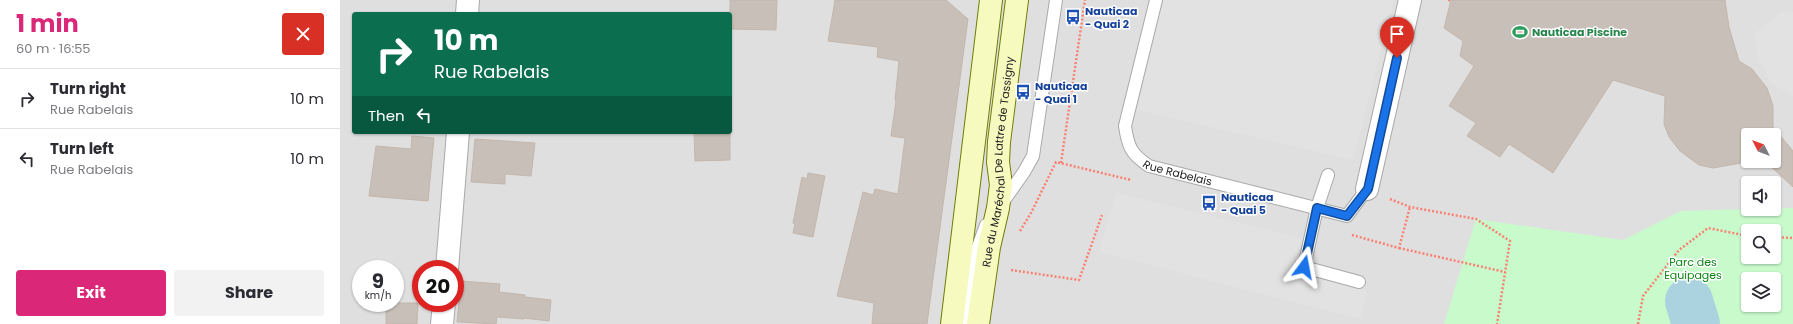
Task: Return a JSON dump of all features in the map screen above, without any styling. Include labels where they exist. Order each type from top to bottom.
[{"type":"main road","points":[[952,324],[991,0]]},
{"type":"main road","name":"Rue du Maréchal De Lattre de Tassigny","points":[[978,324],[989,247],[1002,185],[998,162],[999,142],[1017,0]]},
{"type":"street","points":[[467,12],[468,0]]},
{"type":"street","points":[[1368,189],[1410,0]]},
{"type":"street","points":[[448,260],[458,134]]},
{"type":"street","points":[[442,324],[443,312]]},
{"type":"lane","points":[[965,324],[973,260],[986,224],[1024,172],[1033,156],[1056,0]]},
{"type":"lane","name":"Rue Rabelais","points":[[1156,0],[1125,126],[1128,144],[1136,157],[1149,166],[1347,216],[1368,189]]},
{"type":"lane","points":[[1328,175],[1317,208],[1304,267],[1359,282]]},
{"type":"path","points":[[1061,163],[1085,0]]},
{"type":"path","points":[[1016,237],[1031,213],[1056,162],[1136,181]]},
{"type":"path","points":[[1368,189],[1410,207],[1476,219],[1510,241],[1497,324]]},
{"type":"path","points":[[1399,248],[1410,207]]},
{"type":"path","points":[[1010,270],[1079,280],[1102,215]]},
{"type":"path","points":[[1314,225],[1399,248],[1505,272]]},
{"type":"path","points":[[1638,324],[1643,296],[1679,250],[1708,228],[1741,235]]},
{"type":"path","points":[[1781,237],[1793,238]]},
{"type":"shaded area","points":[[340,0],[1793,0],[1793,324],[340,324]]},
{"type":"shaded area","points":[[1163,0],[1394,0],[1353,160],[1137,110]]},
{"type":"shaded area","points":[[1793,12],[1793,96],[1771,83],[1759,59],[1754,34],[1780,13]]},
{"type":"shaded area","points":[[1116,193],[1303,238],[1293,272],[1367,291],[1360,319],[1099,252]]},
{"type":"green space","name":"Parc des Equipages","points":[[1781,208],[1793,208],[1793,324],[1444,324],[1476,219],[1623,240],[1681,211],[1741,209],[1741,216],[1781,216]]},
{"type":"building","points":[[730,0],[777,0],[776,30],[732,29],[732,12],[730,12]]},
{"type":"building","points":[[835,0],[946,0],[968,19],[927,324],[872,324],[874,303],[837,296],[863,192],[873,195],[875,189],[898,194],[905,138],[891,136],[896,101],[899,61],[877,57],[878,47],[828,41]]},
{"type":"building","points":[[1451,0],[1725,0],[1729,27],[1739,61],[1752,69],[1767,88],[1773,106],[1774,128],[1741,128],[1741,163],[1713,168],[1699,165],[1680,151],[1669,137],[1664,124],[1665,96],[1613,80],[1553,173],[1509,144],[1500,157],[1467,136],[1476,123],[1449,106],[1474,66],[1460,56],[1463,41],[1444,28]]},
{"type":"building","points":[[694,134],[730,134],[730,160],[695,161]]},
{"type":"building","points":[[412,136],[434,138],[428,201],[369,196],[376,146],[411,149]]},
{"type":"building","points":[[1781,137],[1793,151],[1793,187],[1773,168],[1781,168]]},
{"type":"building","points":[[475,139],[535,143],[531,176],[505,174],[505,184],[471,182]]},
{"type":"building","points":[[808,173],[825,176],[813,237],[793,233],[795,224],[793,223],[802,177],[807,179]]},
{"type":"building","points":[[464,281],[500,284],[499,292],[551,300],[549,321],[497,317],[496,324],[457,322],[458,312],[464,312]]},
{"type":"building","points":[[404,303],[412,303],[412,312],[418,312],[417,324],[386,324],[386,312],[404,312]]},
{"type":"waterway","points":[[1689,301],[1696,324]]},
{"type":"place","name":"Nauticaa - Quai 2","points":[[1073,17]]},
{"type":"place","name":"Nauticaa Piscine","points":[[1520,32]]},
{"type":"place","name":"Nauticaa - Quai 1","points":[[1023,92]]},
{"type":"place","name":"Nauticaa - Quai 5","points":[[1209,203]]},
{"type":"route","points":[[1304,267],[1317,208],[1347,216],[1368,189],[1397,58]]}]
